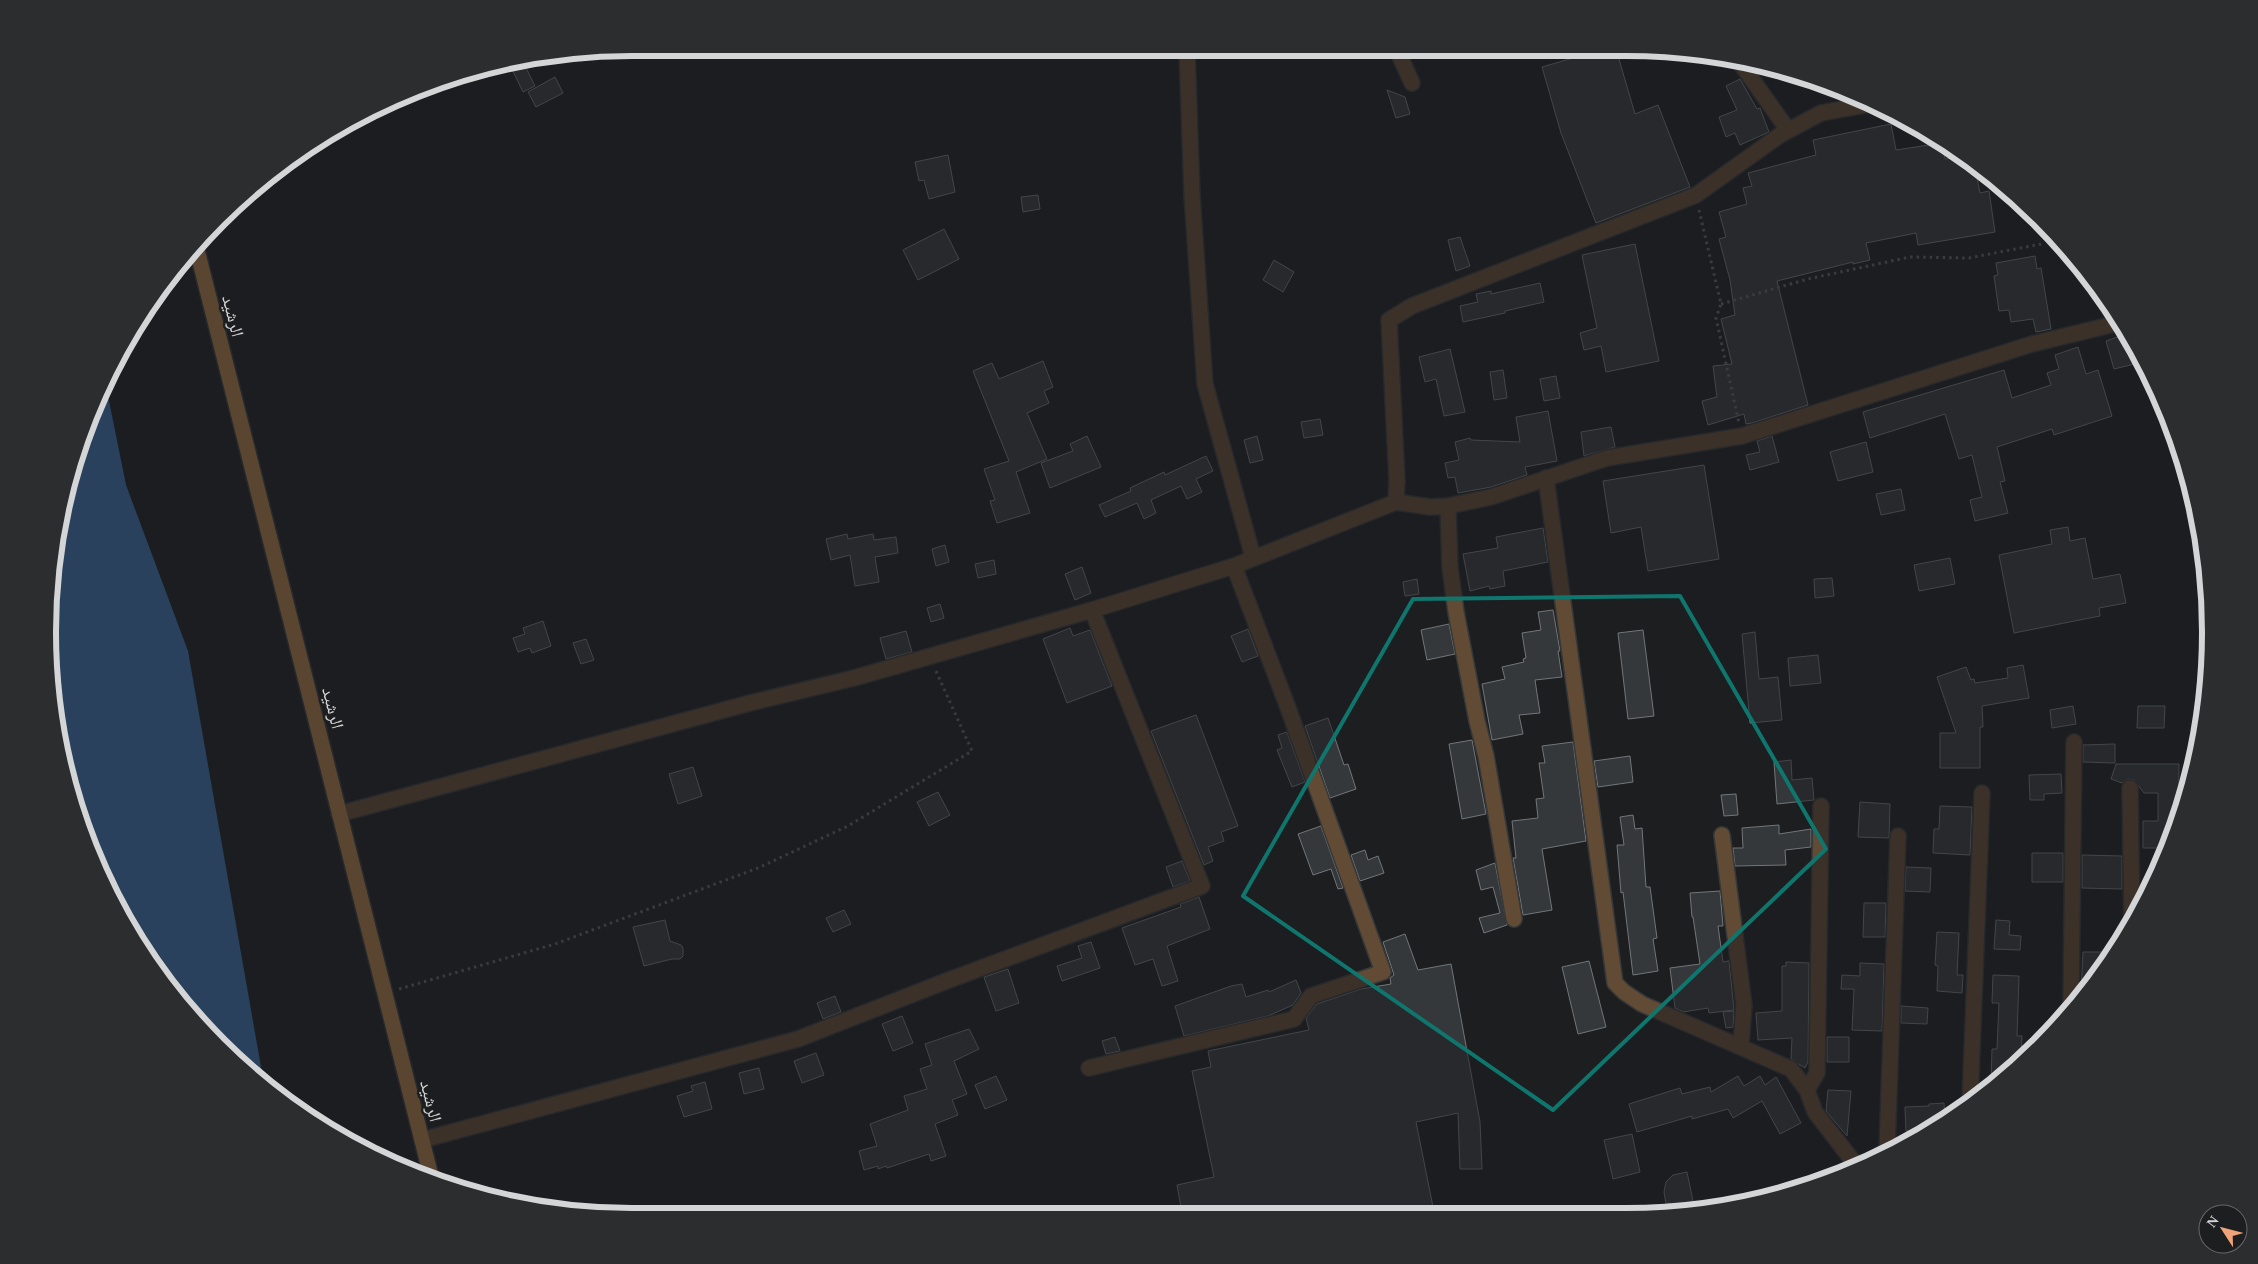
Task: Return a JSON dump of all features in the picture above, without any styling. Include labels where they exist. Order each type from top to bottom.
[{"type":"main road","name":"الرشيد","points":[[198,253],[430,1171]]},
{"type":"street","points":[[1187,56],[1192,195],[1205,384],[1253,557]]},
{"type":"street","points":[[1400,56],[1412,83]]},
{"type":"street","points":[[1744,69],[1788,130]]},
{"type":"street","points":[[1396,502],[1397,481],[1389,320],[1412,306],[1696,195],[1788,130],[1821,113],[1859,106]]},
{"type":"street","points":[[339,814],[750,702],[854,678],[1092,610],[1234,566],[1396,502],[1430,507],[1448,506],[1491,497],[1607,458],[1742,436],[2032,344],[2113,324]]},
{"type":"street","points":[[1546,478],[1615,983],[1624,992],[1642,1004],[1791,1069],[1807,1090],[1815,1112],[1853,1161]]},
{"type":"street","points":[[1448,506],[1450,568],[1456,612],[1477,721],[1486,756],[1514,919]]},
{"type":"street","points":[[1089,1068],[1294,1019],[1311,996],[1383,972],[1287,705],[1234,566]]},
{"type":"street","points":[[422,1140],[798,1040],[958,976],[1202,886],[1092,610]]},
{"type":"street","points":[[2071,997],[2074,742]]},
{"type":"street","points":[[2130,788],[2132,907]]},
{"type":"street","points":[[1970,1093],[1982,793]]},
{"type":"street","points":[[1807,1090],[1817,1072],[1820,806]]},
{"type":"street","points":[[1722,835],[1744,1005],[1741,1046]]},
{"type":"street","points":[[1887,1145],[1898,836]]},
{"type":"path","points":[[1696,195],[1721,304],[1716,318],[1742,436]]},
{"type":"path","points":[[1721,304],[1808,279],[1910,257],[1969,258],[2041,244]]},
{"type":"path","points":[[384,993],[555,944],[758,868],[848,826],[972,751],[936,672],[935,655]]},
{"type":"highlighted area","points":[[1680,596],[1826,849],[1553,1110],[1243,896],[1413,599]]},
{"type":"water","points":[[108,395],[126,485],[188,651],[262,1073],[199,1012],[153,952],[133,920],[100,852],[76,781],[67,744],[57,670],[57,594],[61,557],[76,483],[87,447]]},
{"type":"building","points":[[1580,56],[1618,56],[1635,114],[1658,105],[1690,187],[1596,223],[1561,133],[1542,67]]},
{"type":"building","points":[[525,66],[535,86],[523,92],[512,69]]},
{"type":"building","points":[[555,77],[563,93],[536,107],[528,92]]},
{"type":"building","points":[[1740,79],[1757,109],[1760,108],[1769,132],[1740,145],[1735,133],[1726,137],[1719,117],[1737,110],[1726,86]]},
{"type":"building","points":[[1387,90],[1405,97],[1410,114],[1396,118]]},
{"type":"building","points":[[1891,124],[1896,150],[1932,144],[1944,151],[1945,159],[1953,158],[1977,176],[1980,193],[1989,191],[1995,232],[1918,245],[1916,233],[1866,243],[1870,260],[1853,264],[1853,262],[1777,281],[1808,405],[1752,423],[1746,424],[1744,414],[1708,425],[1702,401],[1717,397],[1713,366],[1732,364],[1721,319],[1735,315],[1730,280],[1719,239],[1726,237],[1719,212],[1747,204],[1743,188],[1752,186],[1748,173],[1816,155],[1813,140]]},
{"type":"building","points":[[948,155],[955,192],[929,199],[924,180],[919,181],[915,162]]},
{"type":"building","points":[[1038,195],[1040,209],[1023,212],[1021,197]]},
{"type":"building","points":[[944,229],[959,259],[918,280],[903,250]]},
{"type":"building","points":[[1460,237],[1470,266],[1456,271],[1448,240]]},
{"type":"building","points":[[1635,244],[1659,361],[1606,372],[1601,346],[1584,350],[1580,333],[1597,328],[1582,255]]},
{"type":"building","points":[[2035,256],[2037,269],[2041,268],[2051,329],[2036,332],[2033,319],[2011,322],[2009,310],[1999,311],[1994,276],[1998,275],[1996,263]]},
{"type":"building","points":[[1274,260],[1294,272],[1283,292],[1263,280]]},
{"type":"building","points":[[1540,283],[1544,302],[1463,322],[1460,306],[1478,302],[1476,294],[1491,291],[1491,294]]},
{"type":"building","points":[[2120,336],[2135,364],[2114,369],[2106,341]]},
{"type":"building","points":[[2078,347],[2086,374],[2098,370],[2112,416],[2054,435],[2052,429],[1997,447],[2005,481],[2000,482],[2008,513],[1975,521],[1970,500],[1982,497],[1972,455],[1959,459],[1945,414],[1870,438],[1863,412],[2004,370],[2012,398],[2051,385],[2047,373],[2059,369],[2055,355]]},
{"type":"building","points":[[1450,349],[1465,412],[1444,416],[1436,379],[1425,382],[1419,357]]},
{"type":"building","points":[[1043,361],[1053,387],[1044,391],[1049,403],[1027,413],[1047,459],[1016,472],[1030,513],[997,523],[990,501],[995,500],[984,469],[1009,461],[973,371],[992,363],[999,379]]},
{"type":"building","points":[[1503,370],[1507,398],[1494,400],[1490,372]]},
{"type":"building","points":[[1556,376],[1560,398],[1544,401],[1540,379]]},
{"type":"building","points":[[1548,411],[1557,461],[1525,467],[1527,475],[1491,487],[1458,493],[1455,477],[1448,478],[1445,463],[1459,460],[1455,442],[1470,438],[1471,440],[1520,442],[1516,417]]},
{"type":"building","points":[[1320,419],[1323,435],[1304,438],[1301,422]]},
{"type":"building","points":[[1611,427],[1615,447],[1584,456],[1581,432]]},
{"type":"building","points":[[1087,436],[1101,467],[1050,488],[1041,463],[1073,451],[1070,444]]},
{"type":"building","points":[[1257,436],[1263,460],[1250,463],[1244,440]]},
{"type":"building","points":[[1772,436],[1779,462],[1750,470],[1746,455],[1760,452],[1757,441]]},
{"type":"building","points":[[1866,442],[1873,472],[1838,481],[1830,452]]},
{"type":"building","points":[[1206,456],[1213,471],[1196,479],[1202,492],[1187,499],[1181,486],[1151,500],[1156,513],[1144,519],[1137,503],[1105,517],[1099,505],[1131,491],[1130,488],[1164,472],[1165,475]]},
{"type":"building","points":[[1704,465],[1719,559],[1648,571],[1641,527],[1611,533],[1603,481]]},
{"type":"building","points":[[1901,489],[1905,510],[1881,515],[1876,494]]},
{"type":"building","points":[[2068,527],[2070,541],[2085,538],[2093,579],[2120,574],[2126,603],[2099,608],[2100,616],[2014,633],[1999,555],[2052,544],[2050,530]]},
{"type":"building","points":[[1543,528],[1548,562],[1503,571],[1505,586],[1490,589],[1489,586],[1470,591],[1463,554],[1498,548],[1496,537]]},
{"type":"building","points":[[847,534],[848,539],[873,534],[874,540],[896,537],[898,553],[875,557],[879,582],[855,586],[850,555],[831,560],[826,539]]},
{"type":"building","points":[[945,545],[949,562],[936,566],[932,549]]},
{"type":"building","points":[[1950,558],[1955,584],[1919,591],[1914,565]]},
{"type":"building","points":[[994,560],[996,574],[978,578],[975,564]]},
{"type":"building","points":[[1082,567],[1091,593],[1075,600],[1065,574]]},
{"type":"building","points":[[1832,578],[1834,596],[1815,598],[1814,579]]},
{"type":"building","points":[[1417,579],[1419,594],[1405,596],[1403,582]]},
{"type":"building","points":[[940,604],[944,618],[931,622],[927,608]]},
{"type":"building","points":[[1553,610],[1562,677],[1535,680],[1540,713],[1519,715],[1523,734],[1492,740],[1482,684],[1505,679],[1502,667],[1524,662],[1523,659],[1526,658],[1522,633],[1541,630],[1538,612]]},
{"type":"building","points":[[543,621],[551,646],[532,653],[530,648],[518,652],[513,638],[525,634],[523,628]]},
{"type":"building","points":[[1449,624],[1455,654],[1427,660],[1421,630]]},
{"type":"building","points":[[1070,628],[1073,636],[1090,630],[1112,686],[1067,703],[1043,639]]},
{"type":"building","points":[[1248,629],[1258,656],[1242,662],[1231,636]]},
{"type":"building","points":[[1643,630],[1654,716],[1628,719],[1618,633]]},
{"type":"building","points":[[906,631],[912,652],[886,659],[880,638]]},
{"type":"building","points":[[1755,632],[1759,679],[1778,677],[1782,720],[1750,723],[1742,634]]},
{"type":"building","points":[[586,639],[594,660],[581,664],[573,643]]},
{"type":"building","points":[[1818,655],[1821,683],[1790,686],[1788,658]]},
{"type":"building","points":[[2023,665],[2029,698],[1982,706],[1983,727],[1980,727],[1980,768],[1940,768],[1940,733],[1956,733],[1937,677],[1966,667],[1971,680],[1974,679],[1975,683],[2008,678],[2007,668]]},
{"type":"building","points":[[2073,706],[2076,724],[2052,728],[2050,710]]},
{"type":"building","points":[[2138,706],[2165,706],[2164,728],[2137,728]]},
{"type":"building","points":[[1196,715],[1238,826],[1221,832],[1224,841],[1208,847],[1213,861],[1204,865],[1151,731]]},
{"type":"building","points":[[1328,718],[1344,765],[1348,764],[1356,789],[1330,798],[1305,726]]},
{"type":"building","points":[[1287,732],[1305,782],[1292,787],[1277,750],[1282,748],[1278,735]]},
{"type":"building","points":[[1472,740],[1486,814],[1462,819],[1449,744]]},
{"type":"building","points":[[1573,742],[1586,841],[1542,849],[1552,910],[1523,915],[1513,858],[1516,858],[1512,821],[1538,818],[1536,799],[1544,798],[1539,763],[1545,763],[1542,746]]},
{"type":"building","points":[[2115,744],[2115,763],[2083,762],[2083,745]]},
{"type":"building","points":[[1630,756],[1633,782],[1598,787],[1594,761]]},
{"type":"building","points":[[1791,760],[1792,780],[1812,778],[1814,800],[1777,804],[1774,762]]},
{"type":"building","points":[[2116,764],[2179,764],[2179,792],[2159,848],[2143,848],[2143,821],[2158,821],[2158,793],[2144,793],[2134,780],[2129,779],[2122,783],[2111,779]]},
{"type":"building","points":[[693,767],[702,796],[678,804],[669,774]]},
{"type":"building","points":[[2061,774],[2062,793],[2044,794],[2044,800],[2030,800],[2029,775]]},
{"type":"building","points":[[938,792],[950,815],[929,826],[917,802]]},
{"type":"building","points":[[1736,794],[1738,815],[1724,816],[1721,795]]},
{"type":"building","points":[[1860,802],[1890,804],[1889,838],[1858,837]]},
{"type":"building","points":[[1940,806],[1972,807],[1970,855],[1933,853],[1934,829],[1939,829]]},
{"type":"building","points":[[1633,815],[1635,829],[1642,828],[1646,887],[1650,887],[1657,938],[1653,939],[1658,971],[1633,975],[1623,892],[1621,893],[1617,845],[1624,845],[1620,817]]},
{"type":"building","points":[[1779,825],[1779,834],[1811,829],[1811,847],[1785,850],[1786,865],[1735,866],[1733,848],[1743,848],[1742,828]]},
{"type":"building","points":[[1321,826],[1343,888],[1338,889],[1331,869],[1313,875],[1298,834]]},
{"type":"building","points":[[1365,850],[1368,860],[1378,856],[1384,873],[1360,881],[1351,855]]},
{"type":"building","points":[[2032,853],[2063,853],[2063,882],[2032,882]]},
{"type":"building","points":[[2082,855],[2122,856],[2122,889],[2082,888]]},
{"type":"building","points":[[1182,861],[1190,881],[1173,887],[1166,867]]},
{"type":"building","points":[[1495,863],[1507,925],[1484,933],[1479,918],[1500,913],[1493,887],[1481,890],[1476,870]]},
{"type":"building","points":[[1906,867],[1931,868],[1930,892],[1905,891]]},
{"type":"building","points":[[1720,891],[1723,926],[1718,926],[1723,962],[1729,961],[1734,1010],[1709,1013],[1708,1008],[1683,1012],[1675,1008],[1670,968],[1700,964],[1690,893]]},
{"type":"building","points":[[1199,897],[1210,929],[1167,946],[1178,981],[1162,986],[1153,959],[1135,965],[1122,928],[1181,907],[1180,904]]},
{"type":"building","points":[[1864,903],[1886,903],[1885,937],[1863,937]]},
{"type":"building","points":[[844,910],[851,924],[833,932],[826,918]]},
{"type":"building","points":[[665,920],[670,941],[681,945],[683,956],[680,959],[672,959],[644,966],[633,927]]},
{"type":"building","points":[[1996,920],[2010,921],[2009,935],[2021,936],[2020,950],[1994,949]]},
{"type":"building","points":[[1937,932],[1959,933],[1957,975],[1963,975],[1962,993],[1937,991],[1938,966],[1935,965]]},
{"type":"building","points":[[1405,934],[1418,970],[1451,964],[1480,1122],[1482,1169],[1460,1169],[1458,1113],[1416,1122],[1433,1208],[1181,1208],[1177,1185],[1214,1177],[1192,1071],[1211,1067],[1208,1051],[1309,1030],[1306,1018],[1317,1004],[1361,989],[1391,984],[1390,978],[1394,975],[1383,942]]},
{"type":"building","points":[[1091,942],[1100,968],[1062,981],[1057,966],[1082,958],[1078,946]]},
{"type":"building","points":[[2083,952],[2105,952],[2083,982],[2081,984]]},
{"type":"building","points":[[1589,961],[1606,1027],[1578,1034],[1562,967]]},
{"type":"building","points":[[1786,962],[1809,963],[1808,1062],[1805,1068],[1791,1059],[1792,1038],[1758,1040],[1756,1013],[1782,1011],[1782,966],[1786,966]]},
{"type":"building","points":[[1860,963],[1884,964],[1882,1031],[1852,1030],[1854,989],[1841,989],[1842,975],[1860,976]]},
{"type":"building","points":[[1008,969],[1019,1003],[996,1011],[984,977]]},
{"type":"building","points":[[1993,975],[2019,976],[2017,1036],[2022,1036],[2021,1050],[1991,1077],[1992,1049],[1997,1049],[1999,1003],[1992,1003]]},
{"type":"building","points":[[1296,980],[1301,993],[1293,1005],[1268,1016],[1184,1036],[1175,1006],[1231,986],[1242,984],[1246,997],[1268,990],[1269,992]]},
{"type":"building","points":[[835,996],[841,1012],[823,1019],[817,1003]]},
{"type":"building","points":[[1901,1006],[1928,1008],[1927,1024],[1901,1023]]},
{"type":"building","points":[[1734,1011],[1733,1027],[1726,1028],[1723,1012]]},
{"type":"building","points":[[902,1016],[913,1043],[893,1051],[882,1024]]},
{"type":"building","points":[[969,1029],[979,1049],[954,1061],[967,1094],[952,1100],[958,1115],[935,1124],[946,1156],[931,1161],[929,1154],[887,1168],[886,1166],[878,1169],[878,1166],[864,1170],[859,1151],[877,1146],[870,1124],[908,1110],[904,1096],[927,1089],[920,1069],[932,1065],[925,1044]]},
{"type":"building","points":[[1115,1037],[1120,1051],[1106,1054],[1102,1041]]},
{"type":"building","points":[[1827,1037],[1849,1037],[1849,1062],[1827,1062]]},
{"type":"building","points":[[816,1053],[824,1075],[802,1083],[794,1061]]},
{"type":"building","points":[[759,1068],[764,1089],[744,1094],[739,1073]]},
{"type":"building","points":[[996,1076],[1007,1100],[985,1109],[975,1085]]},
{"type":"building","points":[[1738,1076],[1744,1086],[1760,1076],[1765,1085],[1776,1077],[1801,1123],[1780,1134],[1762,1101],[1733,1118],[1728,1109],[1692,1119],[1692,1116],[1637,1132],[1629,1104],[1680,1088],[1682,1094],[1710,1087],[1711,1092]]},
{"type":"building","points":[[705,1082],[712,1109],[684,1117],[677,1096],[693,1091],[691,1086]]},
{"type":"building","points":[[1828,1090],[1851,1091],[1847,1136],[1826,1111]]},
{"type":"building","points":[[1944,1103],[1944,1112],[1911,1133],[1906,1131],[1905,1107],[1929,1106],[1929,1104]]},
{"type":"building","points":[[1632,1134],[1640,1172],[1613,1179],[1604,1140]]},
{"type":"building","points":[[1687,1172],[1694,1204],[1671,1206],[1670,1203],[1666,1204],[1664,1192],[1666,1182],[1673,1175]]}]
